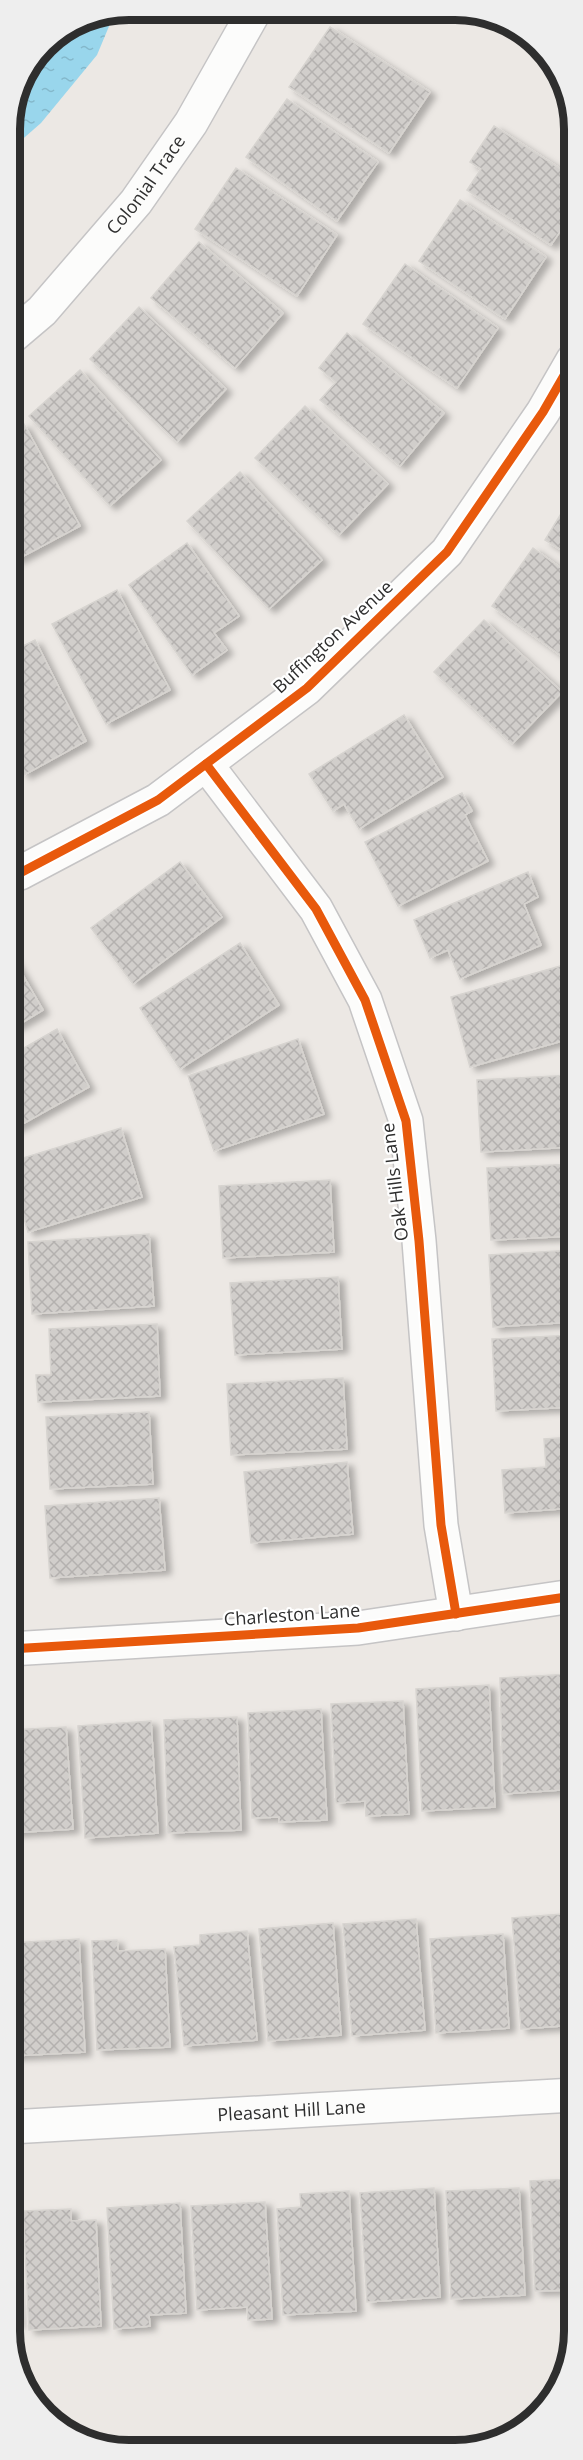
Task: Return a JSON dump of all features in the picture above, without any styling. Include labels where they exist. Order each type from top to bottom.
[{"type":"street","name":"Colonial Trace","points":[[20,330],[42,311],[136,202],[191,123],[249,20]]},
{"type":"street","name":"Buffington Avenue","points":[[20,873],[158,800],[307,688],[447,552],[543,412],[564,376]]},
{"type":"street","name":"Oak Hills Lane","points":[[206,764],[316,909],[365,1000],[406,1121],[419,1241],[441,1525],[456,1614]]},
{"type":"street","name":"Charleston Lane","points":[[20,1648],[358,1628],[563,1597]]},
{"type":"street","name":"Pleasant Hill Lane","points":[[20,2126],[563,2096]]},
{"type":"water","points":[[111,21],[97,55],[41,123],[20,141],[20,114],[23,100],[42,62],[57,46],[74,34],[93,25]]},
{"type":"building","points":[[330,27],[430,92],[389,153],[289,87]]},
{"type":"building","points":[[287,99],[378,162],[337,221],[246,157]]},
{"type":"building","points":[[494,126],[564,171],[564,226],[551,245],[467,190],[481,169],[470,162]]},
{"type":"building","points":[[236,168],[337,235],[297,296],[195,229]]},
{"type":"building","points":[[460,200],[546,257],[505,319],[419,261]]},
{"type":"building","points":[[199,242],[283,313],[235,368],[151,298]]},
{"type":"building","points":[[405,264],[498,328],[457,388],[363,324]]},
{"type":"building","points":[[139,307],[226,389],[177,442],[90,359]]},
{"type":"building","points":[[347,333],[444,413],[400,466],[320,400],[336,382],[319,368]]},
{"type":"building","points":[[80,370],[161,460],[110,506],[29,416]]},
{"type":"building","points":[[305,406],[388,484],[339,535],[255,458]]},
{"type":"building","points":[[24,424],[80,526],[20,558],[20,426]]},
{"type":"building","points":[[240,472],[322,560],[269,609],[187,521]]},
{"type":"building","points":[[564,509],[564,551],[545,540]]},
{"type":"building","points":[[187,543],[239,616],[214,633],[227,650],[192,675],[129,585]]},
{"type":"building","points":[[533,548],[564,570],[564,657],[492,606]]},
{"type":"building","points":[[117,590],[170,690],[106,724],[52,624]]},
{"type":"building","points":[[484,620],[562,692],[512,744],[434,672]]},
{"type":"building","points":[[35,640],[86,741],[24,775],[20,767],[20,648]]},
{"type":"building","points":[[404,715],[443,777],[359,829],[344,804],[333,811],[309,774]]},
{"type":"building","points":[[462,793],[472,811],[465,815],[488,861],[398,906],[365,842]]},
{"type":"building","points":[[180,862],[222,917],[133,984],[91,928]]},
{"type":"building","points":[[528,872],[538,897],[524,904],[541,945],[460,979],[448,950],[430,958],[414,920]]},
{"type":"building","points":[[240,943],[279,1005],[180,1069],[140,1008]]},
{"type":"building","points":[[564,965],[564,1041],[470,1067],[451,997]]},
{"type":"building","points":[[20,970],[43,1010],[20,1024]]},
{"type":"building","points":[[57,1029],[89,1087],[20,1125],[20,1050]]},
{"type":"building","points":[[298,1039],[324,1114],[214,1151],[188,1076]]},
{"type":"building","points":[[564,1075],[564,1148],[481,1152],[477,1080]]},
{"type":"building","points":[[121,1128],[142,1197],[28,1232],[20,1205],[20,1159]]},
{"type":"building","points":[[564,1164],[563,1236],[491,1240],[487,1168]]},
{"type":"building","points":[[330,1180],[334,1252],[223,1258],[219,1186]]},
{"type":"building","points":[[149,1234],[154,1306],[32,1314],[28,1242]]},
{"type":"building","points":[[563,1251],[563,1323],[493,1327],[489,1255]]},
{"type":"building","points":[[338,1277],[342,1349],[235,1355],[230,1283]]},
{"type":"building","points":[[157,1324],[160,1396],[38,1402],[36,1375],[51,1375],[49,1329]]},
{"type":"building","points":[[563,1335],[563,1407],[496,1411],[492,1339]]},
{"type":"building","points":[[343,1378],[347,1449],[231,1455],[227,1384]]},
{"type":"building","points":[[149,1412],[153,1484],[50,1489],[46,1417]]},
{"type":"building","points":[[563,1438],[563,1509],[505,1513],[502,1470],[546,1467],[544,1439]]},
{"type":"building","points":[[347,1462],[353,1534],[251,1543],[244,1472]]},
{"type":"building","points":[[159,1498],[165,1570],[50,1578],[45,1506]]},
{"type":"building","points":[[563,1674],[563,1790],[503,1794],[500,1678]]},
{"type":"building","points":[[489,1685],[495,1807],[422,1811],[416,1689]]},
{"type":"building","points":[[403,1701],[409,1814],[366,1816],[365,1801],[336,1803],[331,1704]]},
{"type":"building","points":[[321,1709],[327,1820],[279,1822],[279,1817],[252,1818],[248,1713]]},
{"type":"building","points":[[237,1717],[241,1830],[168,1833],[164,1720]]},
{"type":"building","points":[[151,1721],[158,1833],[85,1838],[78,1726]]},
{"type":"building","points":[[66,1727],[73,1829],[20,1832],[20,1729]]},
{"type":"building","points":[[561,1905],[563,1905],[563,2015],[560,2015],[561,2026],[521,2029],[512,1918],[562,1914]]},
{"type":"building","points":[[416,1919],[425,2030],[352,2036],[343,1924]]},
{"type":"building","points":[[333,1923],[341,2035],[268,2041],[259,1929]]},
{"type":"building","points":[[247,1931],[257,2040],[184,2046],[174,1947],[200,1945],[200,1935]]},
{"type":"building","points":[[503,1934],[509,2028],[436,2033],[430,1939]]},
{"type":"building","points":[[79,1939],[85,2052],[20,2056],[20,1942]]},
{"type":"building","points":[[117,1940],[118,1951],[165,1949],[170,2047],[97,2050],[92,1941]]},
{"type":"building","points":[[563,2179],[563,2290],[535,2291],[530,2181]]},
{"type":"building","points":[[434,2188],[440,2297],[367,2302],[360,2193]]},
{"type":"building","points":[[519,2188],[525,2295],[451,2299],[446,2191]]},
{"type":"building","points":[[349,2191],[356,2311],[283,2315],[277,2209],[301,2207],[300,2194]]},
{"type":"building","points":[[265,2202],[272,2319],[248,2320],[247,2307],[197,2310],[191,2206]]},
{"type":"building","points":[[180,2203],[186,2313],[149,2315],[150,2326],[114,2329],[107,2208]]},
{"type":"building","points":[[71,2209],[71,2221],[96,2220],[101,2326],[29,2330],[23,2211]]},
{"type":"cycle path","points":[[20,873],[158,800],[307,688],[447,552],[543,412],[564,376]]},
{"type":"cycle path","points":[[206,764],[316,909],[365,1000],[406,1121],[419,1241],[441,1525],[456,1614]]},
{"type":"cycle path","points":[[20,1648],[358,1628],[563,1597]]}]
